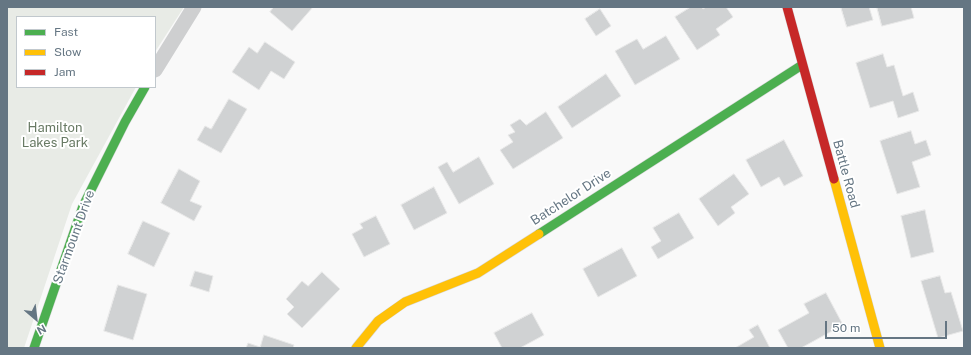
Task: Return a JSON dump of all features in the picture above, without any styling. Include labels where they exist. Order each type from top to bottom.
[{"type":"street","points":[[156,68],[194,7]]},
{"type":"street","name":"Battle Road","points":[[787,7],[880,348]]},
{"type":"street","name":"Batchelor Drive","points":[[356,348],[378,321],[405,302],[478,273],[802,65]]},
{"type":"street","name":"Starmount Drive","points":[[34,348],[83,206],[125,122],[144,88]]},
{"type":"green space","name":"Hamilton Lakes Park","points":[[7,7],[184,7],[156,50],[156,16],[16,16],[16,88],[135,88],[72,204],[24,348],[7,348]]},
{"type":"building","points":[[274,7],[313,7],[292,31],[270,12]]},
{"type":"building","points":[[691,7],[702,7],[703,9],[706,7],[726,7],[733,17],[716,29],[720,35],[697,50],[675,17]]},
{"type":"building","points":[[841,7],[869,7],[873,20],[847,27]]},
{"type":"building","points":[[877,7],[911,7],[914,18],[882,26]]},
{"type":"building","points":[[600,9],[611,26],[596,36],[585,19]]},
{"type":"building","points":[[666,36],[680,59],[635,85],[615,51],[637,39],[643,49]]},
{"type":"building","points":[[265,42],[295,62],[284,79],[271,71],[259,90],[232,72],[249,47],[257,53]]},
{"type":"building","points":[[883,54],[887,67],[894,65],[903,96],[913,92],[919,111],[898,118],[893,101],[870,108],[856,63]]},
{"type":"building","points":[[606,74],[621,96],[572,128],[558,107]]},
{"type":"building","points":[[229,99],[247,109],[221,153],[197,140],[205,126],[211,129]]},
{"type":"building","points":[[546,112],[563,138],[513,169],[500,150],[513,142],[508,135],[515,132],[510,125],[520,119],[526,125]]},
{"type":"building","points":[[911,131],[915,144],[926,140],[931,155],[912,162],[920,187],[897,194],[880,141]]},
{"type":"building","points":[[784,140],[803,176],[784,186],[779,177],[761,187],[746,160]]},
{"type":"building","points":[[479,157],[494,184],[459,204],[438,167],[447,162],[453,172]]},
{"type":"building","points":[[179,169],[200,181],[190,201],[202,206],[194,221],[161,203]]},
{"type":"building","points":[[734,174],[749,194],[731,207],[735,213],[718,226],[699,199]]},
{"type":"building","points":[[434,187],[447,213],[414,230],[401,205]]},
{"type":"building","points":[[925,210],[934,252],[911,258],[901,216]]},
{"type":"building","points":[[679,213],[694,238],[658,259],[651,247],[661,241],[653,228]]},
{"type":"building","points":[[376,216],[390,244],[364,257],[352,234],[363,228],[360,224]]},
{"type":"building","points":[[143,221],[170,233],[154,267],[128,254]]},
{"type":"building","points":[[622,248],[637,276],[598,297],[583,269]]},
{"type":"building","points":[[195,271],[213,276],[209,292],[190,286]]},
{"type":"building","points":[[322,272],[340,289],[302,328],[287,314],[294,307],[286,299],[302,281],[308,286]]},
{"type":"building","points":[[940,276],[945,293],[951,292],[963,331],[938,338],[921,281]]},
{"type":"building","points":[[118,285],[147,294],[133,340],[104,331]]},
{"type":"building","points":[[826,293],[843,325],[801,348],[788,348],[778,330],[809,313],[804,304]]},
{"type":"building","points":[[532,313],[544,335],[520,348],[502,348],[494,333]]},
{"type":"building","points":[[758,325],[770,348],[735,348],[754,337],[749,330]]},
{"type":"building","points":[[264,335],[294,345],[293,348],[246,348],[248,343],[260,347]]},
{"type":"traffic: fast","points":[[539,234],[802,65]]},
{"type":"traffic: fast","points":[[34,348],[83,206],[125,122],[144,88]]},
{"type":"traffic: slow","points":[[834,179],[880,348]]},
{"type":"traffic: slow","points":[[356,348],[378,321],[405,302],[478,273],[539,234]]},
{"type":"traffic: jam","points":[[787,7],[834,179]]}]
